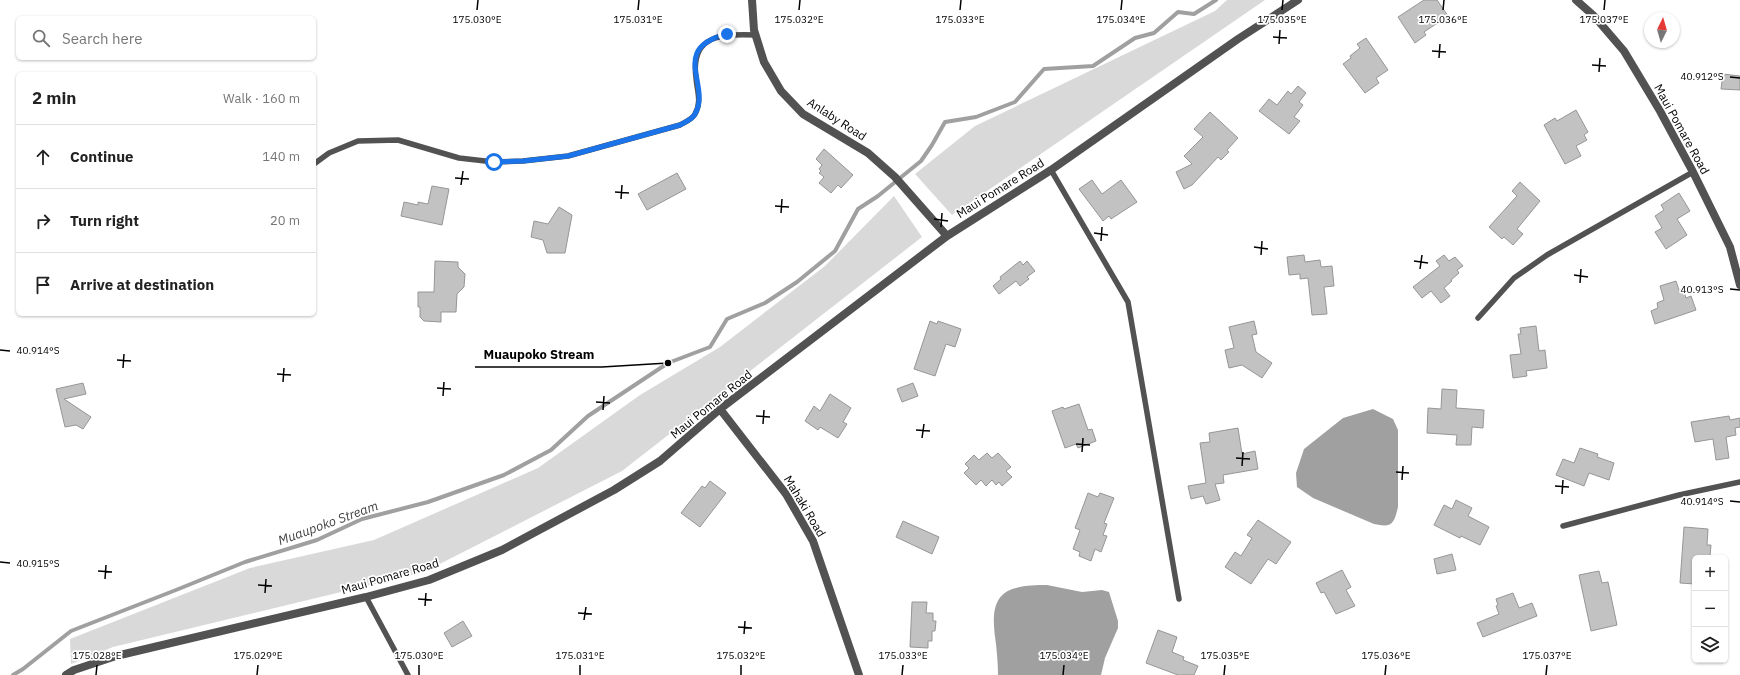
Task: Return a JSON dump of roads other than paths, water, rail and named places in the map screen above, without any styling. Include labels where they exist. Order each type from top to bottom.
[{"type":"street","name":"Anlaby Road","points":[[752,0],[756,35],[764,62],[781,91],[803,114],[868,153],[895,177],[947,236]]},
{"type":"street","name":"Maui Pomare Road","points":[[66,675],[74,670],[116,656],[366,597],[429,580],[502,550],[614,490],[660,461],[720,409],[947,236],[1051,170],[1238,39],[1298,0]]},
{"type":"street","name":"Maui Pomare Road","points":[[1576,0],[1594,16],[1624,51],[1660,111],[1693,172],[1730,247],[1740,285]]},
{"type":"street","name":"Mahaki Road","points":[[720,409],[786,494],[813,541],[859,675]]},
{"type":"lane","points":[[316,163],[329,153],[358,141],[398,140],[459,158],[494,162],[530,160],[568,156],[680,125],[695,116],[700,99],[694,64],[701,49],[709,40],[727,34],[756,35]]},
{"type":"lane","points":[[1051,170],[1128,302],[1179,599]]},
{"type":"lane","points":[[1478,318],[1514,278],[1547,255],[1693,172]]},
{"type":"lane","points":[[1563,526],[1679,495],[1740,482]]},
{"type":"lane","points":[[366,597],[408,675]]},
{"type":"waterway","name":"Muaupoko Stream","points":[[13,675],[23,669],[71,631],[245,562],[317,540],[362,519],[428,502],[504,475],[551,450],[588,416],[668,363],[710,347],[727,319],[765,303],[797,282],[835,251],[858,209],[878,196],[921,161],[945,122],[976,117],[1015,102],[1044,69],[1093,66],[1135,38],[1154,33],[1178,12],[1194,14],[1216,0]]},
{"type":"place","name":"Muaupoko Stream","points":[[668,363]]}]
